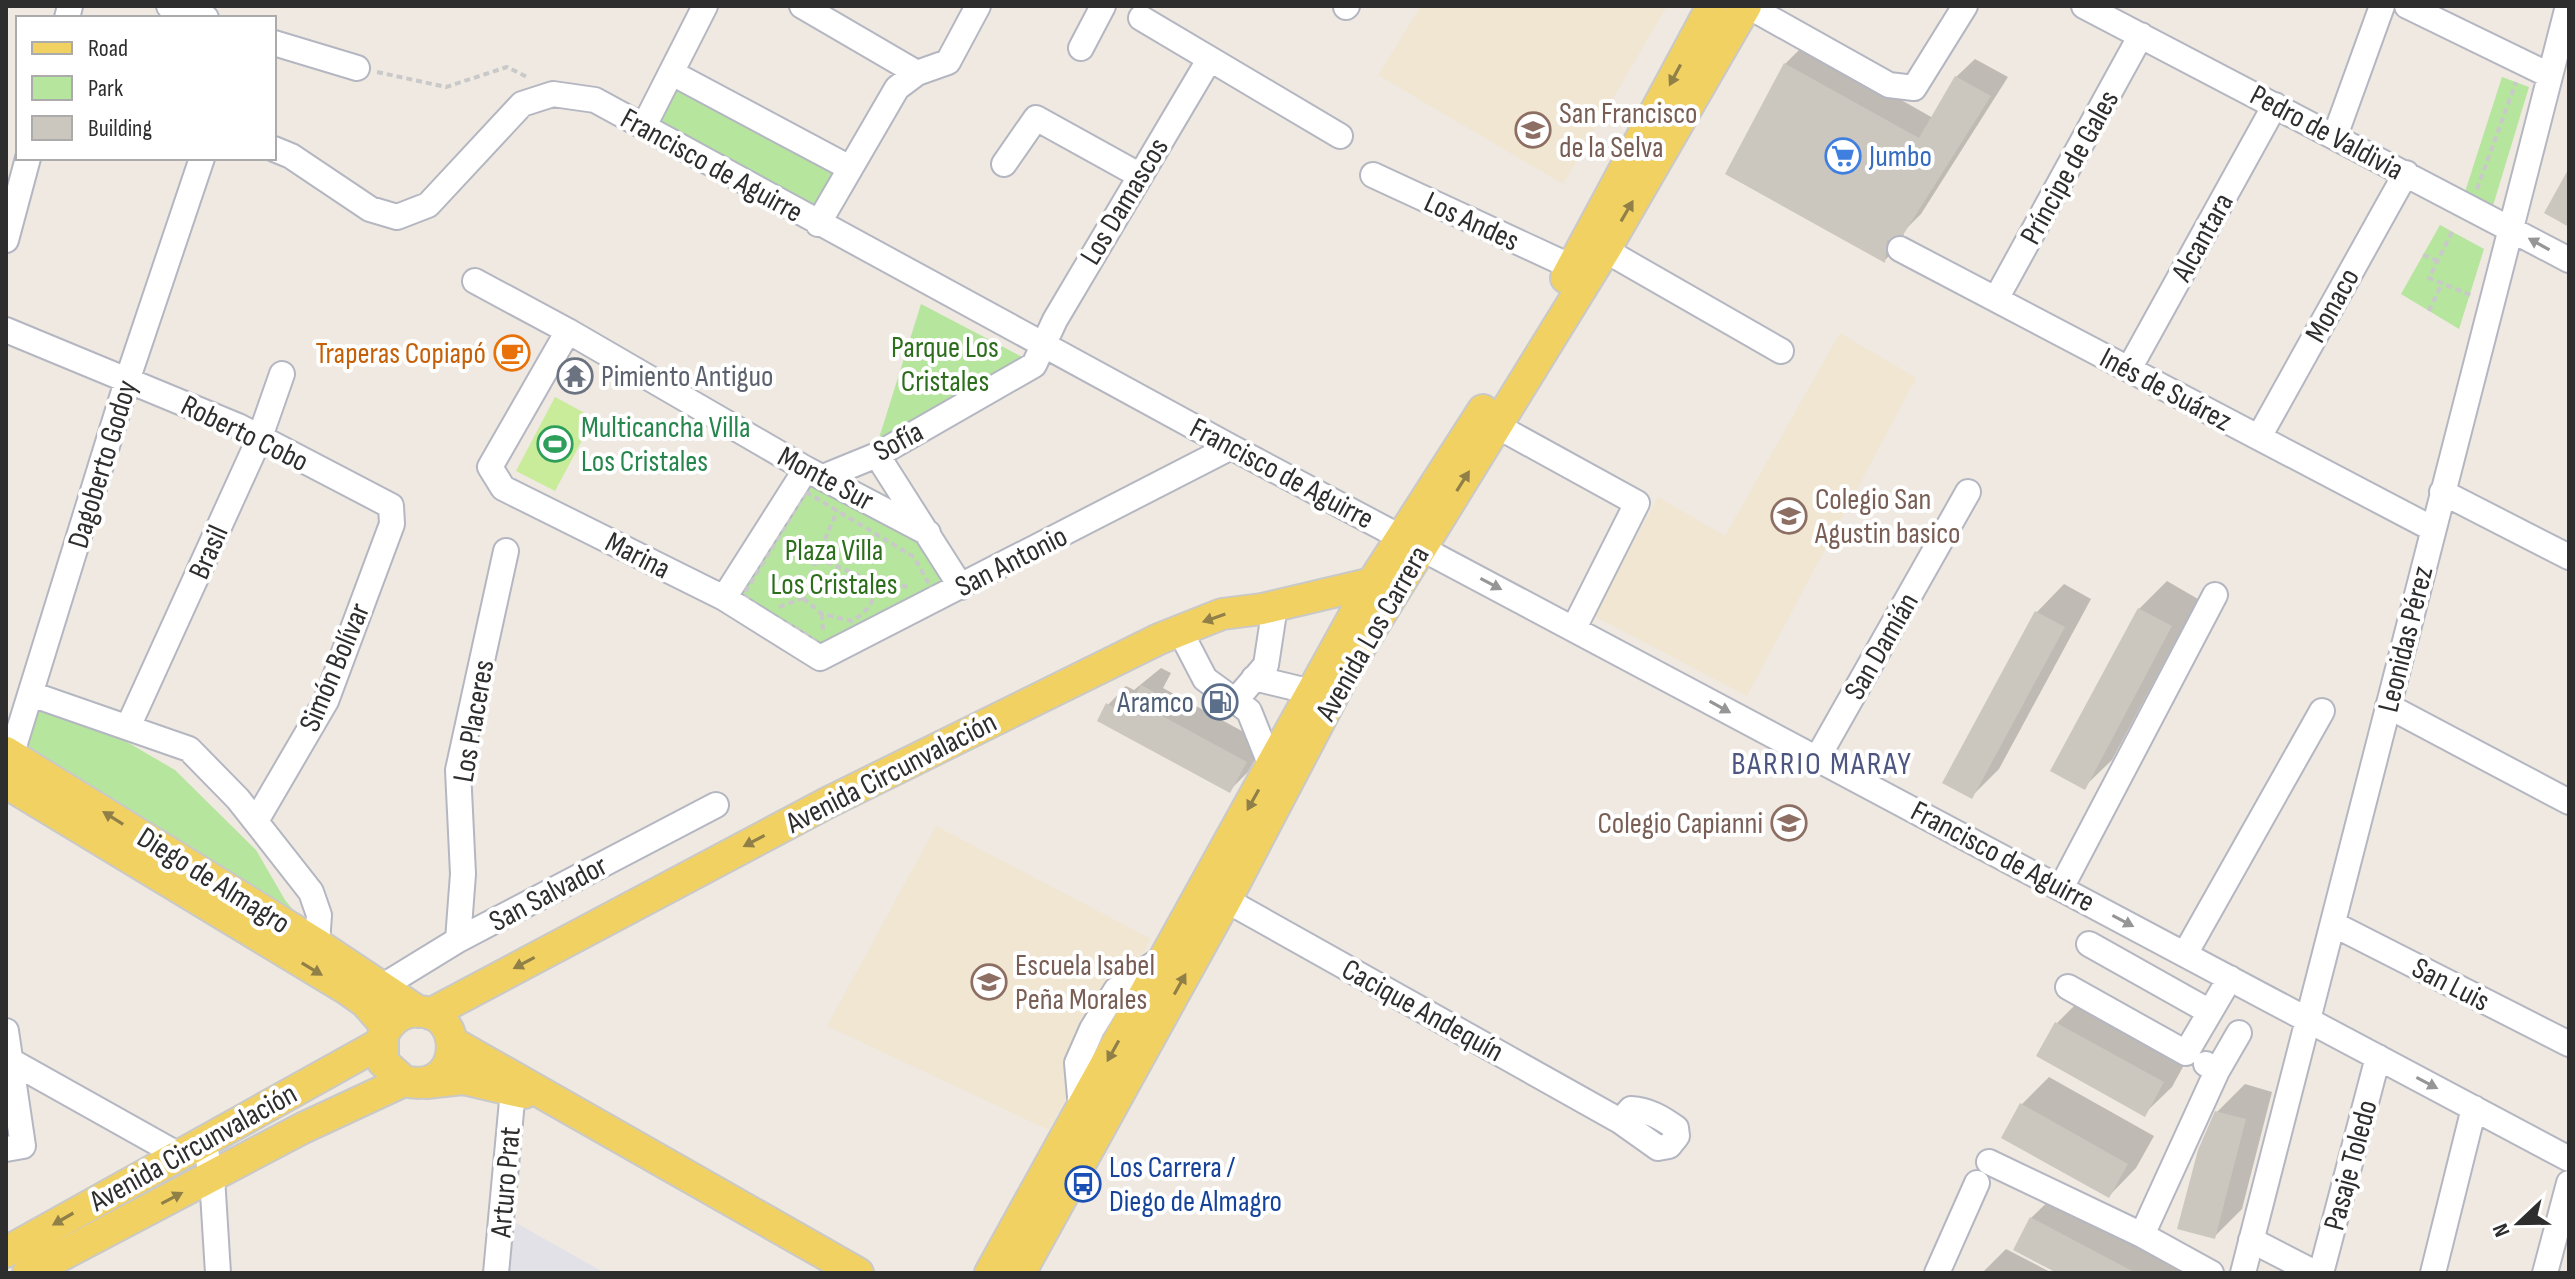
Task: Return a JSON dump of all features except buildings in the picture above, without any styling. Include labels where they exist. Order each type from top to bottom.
[{"type":"main road","name":"Avenida Los Carrera","points":[[1020,1273],[1226,900],[1412,542],[1572,267],[1712,6]]},
{"type":"main road","name":"Avenida Los Carrera","points":[[990,1273],[1372,583],[1412,542],[1497,426],[1605,250],[1747,6]]},
{"type":"main road","name":"Avenida Circunvalación","points":[[6,1252],[384,1035],[401,1015],[424,1013],[827,803],[1180,631],[1222,614],[1275,606],[1372,583]]},
{"type":"main road","name":"Diego de Almagro","points":[[8,765],[317,944],[424,1013]]},
{"type":"main road","name":"Diego de Almagro","points":[[8,765],[365,1002],[384,1035]]},
{"type":"main road","points":[[424,1013],[445,1025],[452,1042],[858,1273]]},
{"type":"main road","points":[[384,1035],[383,1062],[413,1082],[463,1079],[568,1107]]},
{"type":"main road","name":"Avenida Circunvalación","points":[[28,1273],[303,1128],[446,1069],[452,1042]]},
{"type":"street","points":[[169,6],[203,13]]},
{"type":"street","points":[[644,126],[705,6]]},
{"type":"street","points":[[802,6],[917,73]]},
{"type":"street","points":[[818,224],[888,99],[917,73],[948,62],[978,6]]},
{"type":"street","points":[[1081,48],[1103,6]]},
{"type":"street","points":[[1747,6],[1889,85],[1914,88],[1965,6]]},
{"type":"street","points":[[2335,136],[2382,6]]},
{"type":"street","points":[[2407,6],[2549,75]]},
{"type":"street","name":"Leonidas Pérez","points":[[2243,1273],[2509,227],[2549,75],[2565,35],[2568,6]]},
{"type":"street","name":"Pedro de Valdivia","points":[[2092,8],[2569,260]]},
{"type":"street","points":[[1141,18],[1340,136]]},
{"type":"street","name":"Príncipe de Gales","points":[[1996,299],[2141,35]]},
{"type":"street","points":[[276,44],[357,68]]},
{"type":"street","name":"Los Damascos","points":[[1046,345],[1055,320],[1209,60]]},
{"type":"street","name":"Francisco de Aguirre","points":[[672,73],[850,168]]},
{"type":"street","name":"Francisco de Aguirre","points":[[276,150],[291,156],[370,209],[397,217],[428,205],[522,104],[553,94],[595,100],[1231,447],[2569,1159]]},
{"type":"street","name":"Alcantara","points":[[2129,369],[2275,105]]},
{"type":"street","points":[[1004,164],[1036,118],[1139,175]]},
{"type":"street","points":[[6,240],[27,160]]},
{"type":"street","name":"Dagoberto Godoy","points":[[8,765],[128,378],[201,160]]},
{"type":"street","name":"Monaco","points":[[2259,437],[2406,173]]},
{"type":"street","name":"Los Andes","points":[[1373,175],[1572,267]]},
{"type":"street","name":"Inés de Suárez","points":[[1900,249],[2433,529]]},
{"type":"street","points":[[1605,250],[1781,351]]},
{"type":"street","name":"Monte Sur","points":[[475,281],[815,473],[928,533]]},
{"type":"street","name":"Roberto Cobo","points":[[6,330],[128,378],[260,437],[391,506]]},
{"type":"street","name":"Marina","points":[[568,331],[490,467],[503,488],[724,598],[791,641]]},
{"type":"street","name":"Sofía","points":[[815,473],[877,455],[1034,365],[1046,345]]},
{"type":"street","name":"Brasil","points":[[128,727],[260,437],[282,374]]},
{"type":"street","points":[[1497,426],[1637,503],[1574,628]]},
{"type":"street","name":"San Antonio","points":[[791,641],[820,658],[1231,447]]},
{"type":"street","points":[[877,455],[961,587]]},
{"type":"street","points":[[724,598],[815,473]]},
{"type":"street","name":"San Damián","points":[[1818,757],[1968,492]]},
{"type":"street","points":[[2442,492],[2569,557]]},
{"type":"street","name":"Simón Bolívar","points":[[256,821],[326,701],[392,524],[391,506]]},
{"type":"street","name":"Los Placeres","points":[[458,940],[463,874],[458,770],[506,551]]},
{"type":"street","points":[[2061,888],[2215,595]]},
{"type":"street","points":[[1235,701],[1266,665],[1275,606]]},
{"type":"street","points":[[1180,631],[1205,679],[1249,711],[1271,766]]},
{"type":"street","points":[[1254,678],[1312,692]]},
{"type":"street","points":[[31,694],[189,749],[256,821],[316,903],[320,925],[317,944]]},
{"type":"street","points":[[2388,706],[2569,802]]},
{"type":"street","points":[[2185,954],[2322,711]]},
{"type":"street","name":"San Salvador","points":[[383,986],[458,940],[716,805]]},
{"type":"street","name":"Cacique Andequín","points":[[1226,900],[1620,1121]]},
{"type":"street","name":"San Luis","points":[[2333,924],[2569,1044]]},
{"type":"street","points":[[2089,944],[2210,1012]]},
{"type":"street","points":[[2186,1053],[2230,978]]},
{"type":"street","points":[[2068,987],[2217,1071]]},
{"type":"street","points":[[6,1031],[23,1146],[6,1149]]},
{"type":"street","points":[[2142,1235],[2217,1071],[2239,1033]]},
{"type":"street","name":"Pasaje Toledo","points":[[2318,1273],[2378,1057]]},
{"type":"street","points":[[11,1061],[177,1154]]},
{"type":"street","name":"Arturo Prat","points":[[496,1273],[513,1090]]},
{"type":"street","points":[[2433,1273],[2474,1108]]},
{"type":"street","points":[[203,1139],[212,1177],[218,1273]]},
{"type":"street","points":[[1937,1273],[1983,1172],[2142,1235],[2211,1273]]},
{"type":"street","points":[[2545,1273],[2569,1183]]},
{"type":"street","points":[[2251,1240],[2318,1273]]},
{"type":"path","points":[[357,68],[446,87],[507,67],[563,95]]},
{"type":"path","points":[[2472,203],[2516,82]]},
{"type":"path","points":[[2452,232],[2429,278],[2490,303]]},
{"type":"path","points":[[2423,255],[2438,261]]},
{"type":"path","points":[[2429,311],[2442,283]]},
{"type":"path","points":[[806,492],[914,557],[933,591],[931,594],[900,614],[822,649],[769,611],[751,603],[744,594],[806,492]]},
{"type":"path","points":[[769,611],[803,598],[837,511]]},
{"type":"path","points":[[817,558],[872,581],[931,594]]},
{"type":"path","points":[[803,598],[822,614],[852,621],[873,603],[877,589],[872,581]]},
{"type":"shaded area","name":"San Francisco de la Selva","points":[[1421,6],[1667,6],[1563,184],[1378,75]]},
{"type":"shaded area","name":"Colegio San Agustin basico","points":[[1840,333],[1916,378],[1747,696],[1594,616],[1658,497],[1725,536]]},
{"type":"shaded area","name":"Escuela Isabel Peña Morales","points":[[936,826],[1151,939],[1049,1130],[827,1026]]},
{"type":"shaded area","points":[[511,1220],[605,1273],[507,1273]]},
{"type":"green space","points":[[2502,77],[2529,87],[2492,209],[2464,195]]},
{"type":"green space","points":[[677,82],[836,164],[816,208],[655,127]]},
{"type":"green space","points":[[2440,225],[2484,249],[2459,329],[2401,294]]},
{"type":"green space","name":"Parque Los Cristales","points":[[921,304],[1032,362],[875,451]]},
{"type":"green space","name":"Multicancha Villa Los Cristales","points":[[555,397],[594,418],[555,491],[516,471]]},
{"type":"green space","name":"Plaza Villa Los Cristales","points":[[805,480],[925,536],[952,586],[821,649],[735,598]]},
{"type":"green space","points":[[34,706],[115,735],[175,770],[256,850],[285,900],[303,922],[22,749]]},
{"type":"place","name":"San Francisco de la Selva","points":[[1533,130]]},
{"type":"place","name":"Jumbo","points":[[1843,156]]},
{"type":"place","name":"Traperas Copiapó","points":[[512,353]]},
{"type":"place","name":"Pimiento Antiguo","points":[[575,376]]},
{"type":"place","name":"Multicancha Villa Los Cristales","points":[[555,444]]},
{"type":"place","name":"Colegio San Agustin basico","points":[[1789,516]]},
{"type":"place","name":"Aramco","points":[[1220,702]]},
{"type":"place","name":"Colegio Capianni","points":[[1789,823]]},
{"type":"place","name":"Escuela Isabel Peña Morales","points":[[989,982]]},
{"type":"place","name":"Los Carrera / Diego de Almagro","points":[[1083,1184]]},
{"type":"district","name":"BARRIO MARAY","points":[[1822,763]]}]
